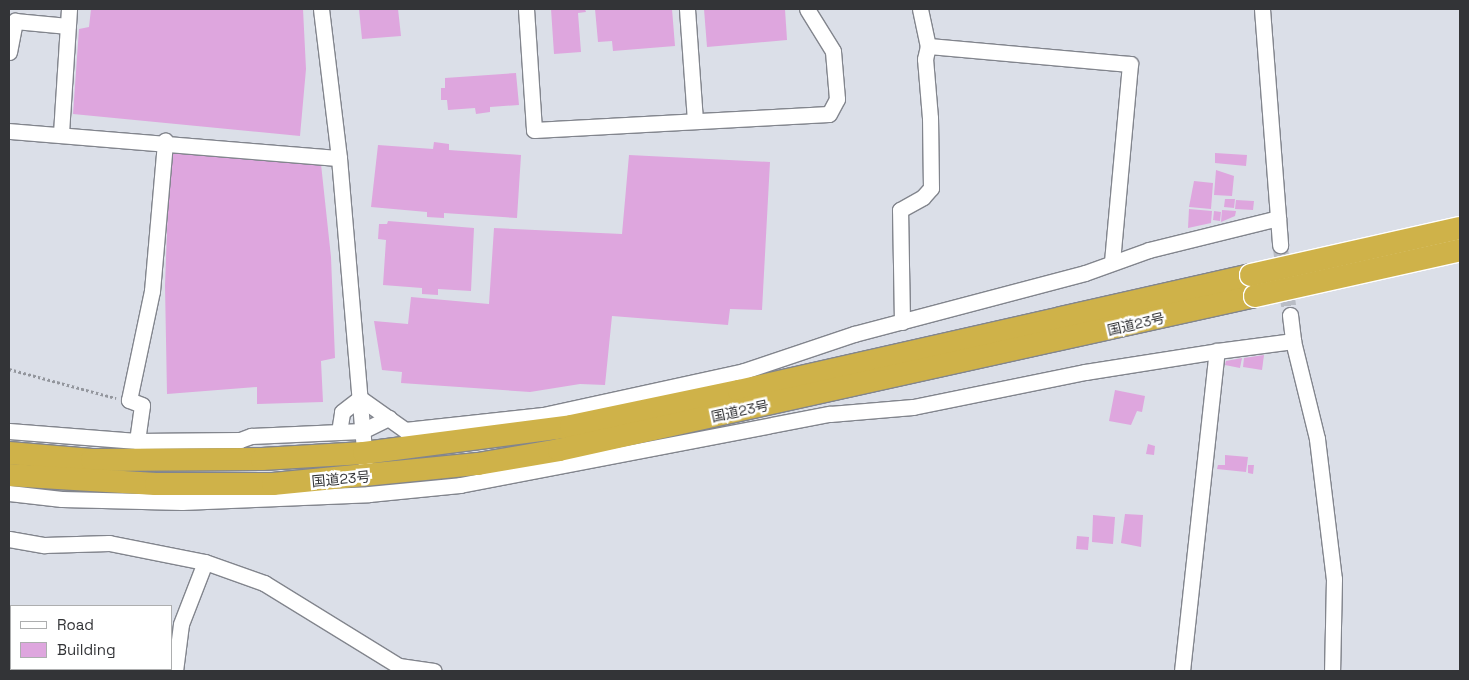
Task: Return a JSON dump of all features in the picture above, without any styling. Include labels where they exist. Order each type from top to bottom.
[{"type":"highway","name":"国道23号","points":[[9,476],[156,484],[273,484],[367,477],[478,464],[559,450],[1253,286],[1460,228]]},
{"type":"highway","name":"国道23号","points":[[9,454],[92,460],[363,442],[580,424],[1253,286],[1460,250]]},
{"type":"street","points":[[61,133],[69,9]]},
{"type":"street","points":[[321,9],[339,158],[367,477]]},
{"type":"street","points":[[526,9],[534,130],[829,114],[837,99],[833,51],[807,9]]},
{"type":"street","points":[[687,9],[695,121]]},
{"type":"street","points":[[902,322],[900,210],[923,197],[931,188],[930,118],[925,59],[928,46],[920,9]]},
{"type":"street","points":[[1262,9],[1280,245]]},
{"type":"street","points":[[9,52],[15,21],[68,26]]},
{"type":"street","points":[[928,46],[1130,64],[1112,261]]},
{"type":"street","points":[[9,131],[32,134],[61,133],[165,141],[339,158]]},
{"type":"street","points":[[137,441],[142,405],[130,400],[152,291],[165,141]]},
{"type":"street","points":[[360,398],[406,430],[543,415],[744,371],[854,334],[1085,273],[1112,261],[1218,231],[1278,218]]},
{"type":"street","points":[[1290,314],[1293,341],[1317,439],[1334,578],[1332,671]]},
{"type":"street","points":[[9,494],[62,499],[182,502],[369,494],[460,485],[830,414],[912,407],[1085,372],[1293,341]]},
{"type":"street","points":[[1182,671],[1217,351]]},
{"type":"street","points":[[338,432],[342,412],[360,398]]},
{"type":"street","points":[[363,442],[389,418]]},
{"type":"street","points":[[9,431],[240,450],[251,436],[338,432],[363,442]]},
{"type":"street","points":[[9,539],[44,545],[109,543],[205,562],[264,584],[399,669],[434,671]]},
{"type":"street","points":[[175,671],[181,624],[205,562]]},
{"type":"path","points":[[9,369],[130,400]]},
{"type":"building","points":[[91,9],[303,9],[306,69],[300,136],[73,114],[79,29],[89,27]]},
{"type":"building","points":[[359,9],[398,9],[401,36],[362,39]]},
{"type":"building","points":[[551,9],[585,9],[586,12],[578,13],[581,52],[554,54]]},
{"type":"building","points":[[595,9],[672,9],[675,46],[613,51],[612,41],[598,42]]},
{"type":"building","points":[[704,9],[785,9],[787,40],[707,47]]},
{"type":"building","points":[[516,73],[519,105],[490,107],[490,112],[476,114],[475,108],[448,110],[447,100],[441,100],[441,88],[445,88],[445,78]]},
{"type":"building","points":[[434,142],[449,144],[449,150],[521,155],[517,218],[444,213],[444,218],[427,217],[427,212],[371,207],[378,145],[433,149]]},
{"type":"building","points":[[170,149],[321,164],[331,257],[335,358],[321,361],[323,402],[257,404],[257,387],[167,394],[165,286]]},
{"type":"building","points":[[1215,153],[1247,155],[1246,166],[1215,163]]},
{"type":"building","points":[[629,155],[770,162],[762,310],[730,309],[728,325],[612,316],[605,385],[580,384],[530,392],[401,383],[402,372],[382,370],[374,321],[408,324],[411,297],[489,304],[494,228],[622,234]]},
{"type":"building","points":[[1216,170],[1234,176],[1232,196],[1214,195]]},
{"type":"building","points":[[1194,181],[1213,183],[1211,209],[1189,207]]},
{"type":"building","points":[[1225,199],[1235,199],[1234,208],[1224,207]]},
{"type":"building","points":[[1236,200],[1254,201],[1253,210],[1235,209]]},
{"type":"building","points":[[1189,209],[1212,211],[1211,223],[1188,228]]},
{"type":"building","points":[[1222,210],[1236,211],[1235,216],[1221,222]]},
{"type":"building","points":[[1214,211],[1221,212],[1220,221],[1213,220]]},
{"type":"building","points":[[388,221],[474,228],[471,291],[438,289],[438,295],[422,294],[422,288],[383,285],[386,240],[378,239],[379,224],[387,224]]},
{"type":"building","points":[[1264,355],[1262,370],[1243,367],[1244,358]]},
{"type":"building","points":[[1242,358],[1240,368],[1225,365],[1226,361]]},
{"type":"building","points":[[1115,390],[1145,396],[1142,412],[1137,411],[1131,425],[1109,421]]},
{"type":"building","points":[[1148,444],[1155,446],[1154,455],[1146,454]]},
{"type":"building","points":[[1225,455],[1248,457],[1246,472],[1217,469],[1218,465],[1225,465]]},
{"type":"building","points":[[1248,465],[1254,465],[1253,474],[1248,473]]},
{"type":"building","points":[[1125,514],[1143,515],[1141,547],[1121,543]]},
{"type":"building","points":[[1093,515],[1115,517],[1113,544],[1092,542]]},
{"type":"building","points":[[1077,536],[1089,537],[1088,550],[1076,549]]},
{"type":"tunnel","points":[[1280,245],[1290,315]]}]
